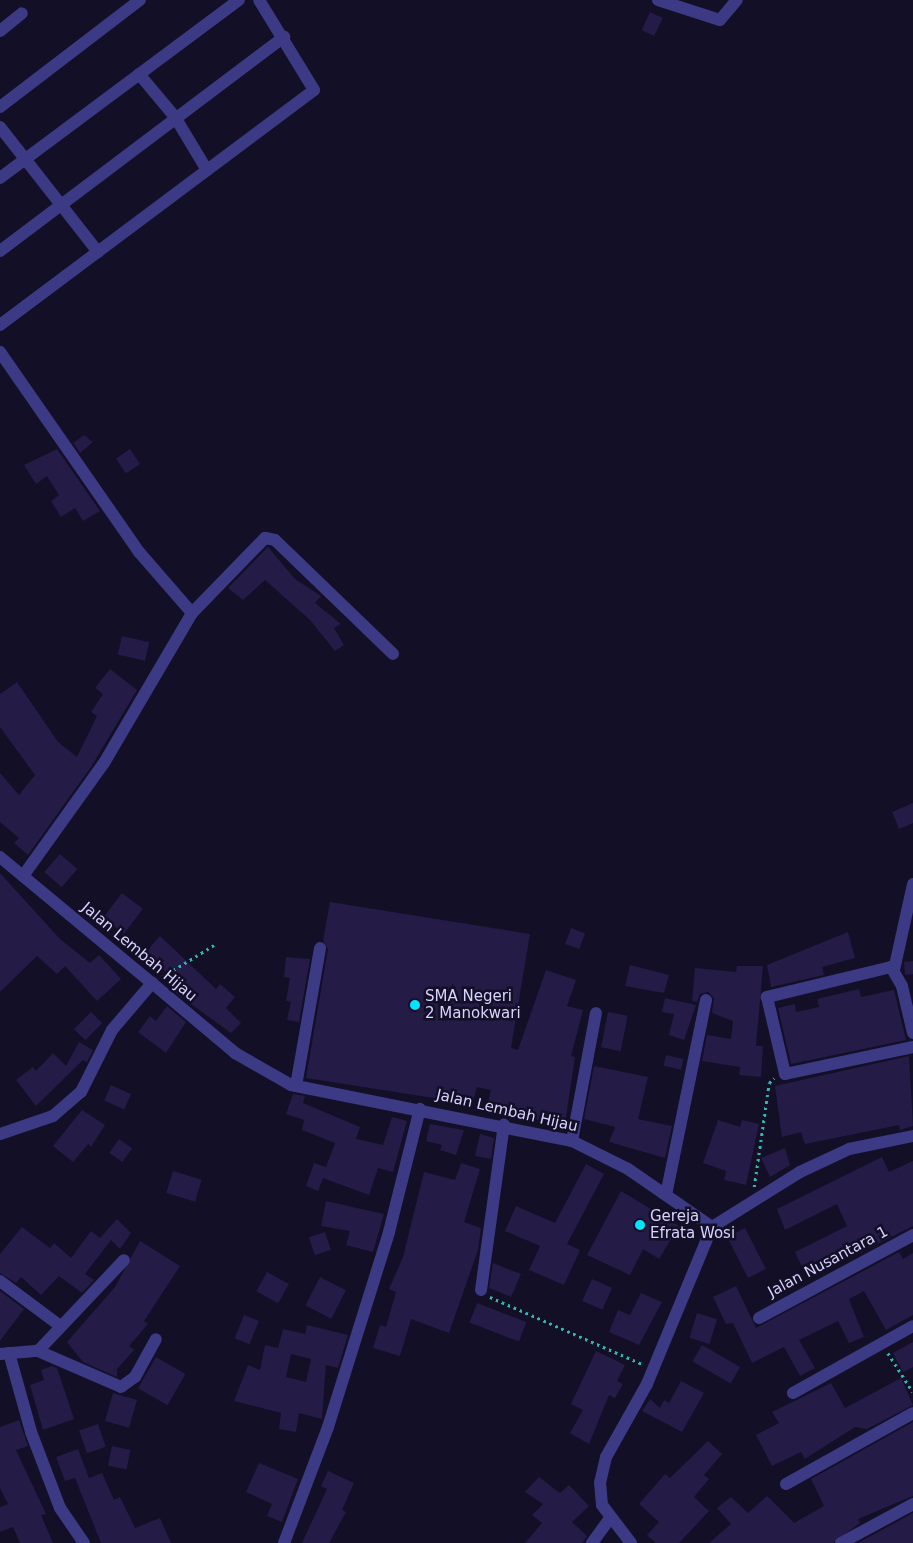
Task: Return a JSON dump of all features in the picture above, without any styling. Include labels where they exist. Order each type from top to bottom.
[{"type":"street","points":[[0,107],[140,0]]},
{"type":"street","points":[[0,178],[239,0]]},
{"type":"street","points":[[0,325],[314,90],[284,37],[259,0]]},
{"type":"street","points":[[658,0],[720,20],[737,0]]},
{"type":"street","points":[[0,31],[22,13]]},
{"type":"street","points":[[0,251],[174,117],[284,37]]},
{"type":"street","points":[[139,74],[174,117],[207,170]]},
{"type":"street","points":[[0,127],[62,202],[98,252]]},
{"type":"street","points":[[0,352],[139,552],[192,613]]},
{"type":"street","points":[[23,876],[104,763],[192,613],[237,563],[270,538],[394,654]]},
{"type":"street","name":"Jalan Lembah Hijau","points":[[0,857],[260,1070],[294,1085],[504,1125],[572,1141],[593,1149],[666,1195],[712,1227]]},
{"type":"street","points":[[913,884],[894,970],[913,1033]]},
{"type":"street","points":[[294,1085],[320,948]]},
{"type":"street","points":[[894,970],[887,966],[766,997],[784,1074],[913,1047]]},
{"type":"street","points":[[0,1134],[36,1125],[82,1092],[112,1030],[152,983]]},
{"type":"street","points":[[666,1195],[706,1000]]},
{"type":"street","points":[[572,1141],[596,1013]]},
{"type":"street","points":[[284,1543],[328,1427],[389,1232],[420,1109]]},
{"type":"street","points":[[481,1290],[504,1125]]},
{"type":"street","points":[[631,1543],[609,1520],[599,1494],[606,1457],[654,1369],[712,1227],[752,1201],[849,1149],[913,1136]]},
{"type":"street","name":"Jalan Nusantara 1","points":[[759,1318],[913,1235]]},
{"type":"street","points":[[38,1351],[59,1325],[124,1260]]},
{"type":"street","points":[[0,1281],[59,1325]]},
{"type":"street","points":[[793,1393],[913,1326]]},
{"type":"street","points":[[84,1543],[60,1508],[30,1432],[5,1354],[38,1351],[121,1387],[135,1377],[156,1339]]},
{"type":"street","points":[[786,1484],[913,1413]]},
{"type":"street","points":[[841,1543],[913,1504]]},
{"type":"street","points":[[592,1543],[609,1520]]},
{"type":"path","points":[[152,983],[214,945]]},
{"type":"path","points":[[752,1201],[769,1083],[784,1074]]},
{"type":"path","points":[[481,1290],[654,1369]]},
{"type":"path","points":[[882,1343],[913,1392]]},
{"type":"building","points":[[650,12],[663,18],[654,36],[642,30]]},
{"type":"building","points":[[84,435],[93,442],[80,453],[73,443]]},
{"type":"building","points":[[57,449],[100,511],[83,521],[75,508],[61,517],[51,501],[59,495],[47,476],[36,484],[24,465]]},
{"type":"building","points":[[130,449],[140,464],[126,473],[116,459]]},
{"type":"building","points":[[268,547],[295,579],[321,596],[315,603],[341,624],[334,628],[344,645],[335,651],[310,620],[265,580],[243,600],[228,588]]},
{"type":"building","points":[[122,636],[149,642],[145,661],[118,655]]},
{"type":"building","points":[[110,669],[137,690],[91,767],[28,855],[14,843],[19,838],[0,822],[0,773],[19,795],[35,775],[0,727],[0,694],[17,682],[58,742],[77,757],[97,716],[91,712],[103,694],[95,688]]},
{"type":"building","points":[[913,803],[913,823],[899,829],[892,812]]},
{"type":"building","points":[[60,854],[77,869],[62,887],[44,872]]},
{"type":"building","points":[[0,873],[60,939],[90,963],[99,955],[121,979],[97,1001],[65,966],[57,974],[37,956],[0,992]]},
{"type":"building","points":[[122,893],[143,909],[124,933],[103,918]]},
{"type":"building","name":"SMA Negeri 2 Manokwari","points":[[330,902],[530,934],[511,1048],[518,1050],[546,970],[576,980],[567,1006],[583,1010],[571,1056],[575,1057],[565,1124],[506,1115],[507,1110],[487,1106],[491,1090],[477,1087],[472,1104],[306,1078],[328,949],[323,941]]},
{"type":"building","points":[[571,928],[585,933],[579,949],[565,944]]},
{"type":"building","points":[[848,932],[855,958],[822,967],[824,975],[771,987],[767,965]]},
{"type":"building","points":[[160,936],[216,989],[220,984],[235,997],[226,1008],[241,1023],[231,1033],[176,993],[171,986],[176,980],[144,954]]},
{"type":"building","points":[[286,957],[310,959],[299,1022],[287,1020],[291,1002],[286,1001],[290,978],[284,977]]},
{"type":"building","points":[[913,961],[913,974],[905,975],[904,962]]},
{"type":"building","points":[[630,965],[669,975],[664,993],[625,986]]},
{"type":"building","points":[[737,966],[763,966],[756,1046],[763,1046],[761,1077],[739,1075],[740,1067],[702,1061],[707,1035],[731,1039],[733,1021],[712,1013],[714,998],[708,992],[700,994],[697,1002],[692,1001],[695,968],[736,972]]},
{"type":"building","points":[[859,989],[861,997],[894,990],[906,1040],[791,1064],[778,1008],[795,1004],[796,1012],[819,1007],[817,999]]},
{"type":"building","points":[[665,998],[696,1005],[684,1040],[669,1035],[674,1014],[662,1012]]},
{"type":"building","points":[[167,1006],[186,1022],[166,1053],[138,1032],[150,1016],[156,1021]]},
{"type":"building","points":[[91,1012],[102,1023],[85,1040],[74,1029]]},
{"type":"building","points":[[608,1012],[628,1016],[621,1051],[601,1047]]},
{"type":"building","points":[[79,1042],[93,1050],[87,1062],[83,1060],[36,1106],[16,1080],[33,1067],[36,1071],[53,1053],[66,1066]]},
{"type":"building","points":[[666,1055],[684,1059],[681,1070],[664,1066]]},
{"type":"building","points":[[909,1056],[913,1126],[900,1130],[899,1125],[805,1144],[801,1132],[782,1137],[775,1086]]},
{"type":"building","points":[[594,1066],[648,1077],[638,1119],[672,1126],[665,1158],[609,1142],[615,1127],[584,1119]]},
{"type":"building","points":[[111,1085],[131,1094],[124,1109],[104,1101]]},
{"type":"building","points":[[293,1094],[305,1096],[303,1103],[360,1127],[356,1139],[383,1145],[392,1117],[407,1121],[393,1172],[378,1168],[369,1195],[323,1178],[318,1191],[306,1186],[314,1163],[326,1167],[335,1143],[302,1130],[304,1120],[286,1114]]},
{"type":"building","points":[[82,1110],[105,1125],[91,1147],[88,1144],[73,1162],[53,1146]]},
{"type":"building","points":[[718,1120],[740,1127],[742,1120],[759,1124],[746,1185],[724,1180],[726,1171],[703,1163]]},
{"type":"building","points":[[430,1124],[464,1130],[456,1155],[440,1150],[442,1145],[426,1141]]},
{"type":"building","points":[[480,1134],[494,1138],[491,1159],[475,1156]]},
{"type":"building","points":[[119,1139],[132,1148],[122,1162],[109,1153]]},
{"type":"building","points":[[785,1148],[790,1165],[770,1177],[761,1158]]},
{"type":"building","points":[[882,1157],[889,1172],[913,1161],[913,1226],[808,1279],[795,1252],[847,1226],[837,1204],[785,1230],[777,1209]]},
{"type":"building","points":[[461,1163],[480,1169],[464,1222],[481,1228],[478,1250],[449,1333],[411,1319],[400,1356],[373,1348],[380,1325],[386,1327],[396,1292],[389,1289],[403,1257],[424,1172],[455,1180]]},
{"type":"building","points":[[586,1164],[604,1174],[567,1244],[580,1250],[564,1285],[529,1270],[540,1246],[505,1231],[516,1206],[555,1223]]},
{"type":"building","points":[[173,1171],[202,1180],[195,1202],[166,1193]]},
{"type":"building","name":"Gereja Efrata Wosi","points":[[621,1191],[679,1226],[659,1259],[643,1249],[630,1275],[587,1255]]},
{"type":"building","points":[[326,1201],[384,1214],[373,1252],[346,1245],[350,1231],[321,1226]]},
{"type":"building","points":[[117,1219],[131,1233],[120,1249],[111,1240],[85,1274],[94,1280],[82,1293],[59,1276],[41,1295],[21,1277],[16,1283],[0,1273],[0,1254],[22,1227],[50,1248],[54,1243],[71,1258],[91,1231],[100,1238]]},
{"type":"building","points":[[745,1228],[766,1269],[748,1278],[727,1237]]},
{"type":"building","points":[[325,1232],[331,1250],[315,1255],[309,1237]]},
{"type":"building","points":[[140,1241],[180,1266],[144,1321],[148,1324],[129,1346],[134,1350],[117,1369],[117,1377],[83,1362],[67,1342],[115,1287]]},
{"type":"building","points":[[899,1252],[903,1259],[913,1253],[913,1315],[886,1330],[864,1291],[849,1299],[864,1337],[849,1343],[838,1321],[799,1340],[815,1368],[800,1376],[784,1347],[752,1363],[733,1323],[726,1324],[713,1297],[736,1286],[756,1328]]},
{"type":"building","points":[[493,1263],[521,1274],[511,1297],[489,1288]]},
{"type":"building","points":[[267,1272],[289,1284],[278,1303],[256,1291]]},
{"type":"building","points":[[320,1277],[346,1290],[331,1319],[305,1306]]},
{"type":"building","points":[[592,1279],[612,1288],[602,1310],[582,1301]]},
{"type":"building","points":[[0,1291],[24,1309],[0,1341]]},
{"type":"building","points":[[641,1293],[662,1302],[639,1345],[609,1332],[618,1310],[630,1315]]},
{"type":"building","points":[[477,1303],[526,1322],[519,1342],[469,1323]]},
{"type":"building","points":[[697,1313],[717,1319],[709,1344],[689,1338]]},
{"type":"building","points":[[244,1315],[259,1321],[249,1344],[235,1338]]},
{"type":"building","points":[[307,1325],[348,1335],[338,1368],[326,1365],[322,1419],[299,1413],[296,1432],[279,1429],[281,1413],[234,1401],[248,1365],[260,1370],[265,1345],[278,1348],[283,1329],[305,1334]],"holes":[[[291,1354],[311,1359],[306,1382],[286,1377]]]},
{"type":"building","points":[[913,1342],[913,1367],[903,1372],[893,1353]]},
{"type":"building","points":[[702,1345],[740,1367],[731,1383],[692,1361]]},
{"type":"building","points":[[596,1351],[625,1365],[617,1381],[623,1384],[615,1398],[609,1395],[589,1444],[570,1433],[583,1410],[571,1404]]},
{"type":"building","points":[[156,1357],[185,1374],[167,1405],[138,1388]]},
{"type":"building","points":[[52,1366],[57,1368],[74,1419],[43,1430],[30,1385],[44,1380],[41,1370]]},
{"type":"building","points":[[901,1378],[913,1405],[867,1429],[855,1427],[805,1459],[801,1452],[772,1466],[756,1435],[779,1423],[772,1412],[831,1383],[845,1408]]},
{"type":"building","points":[[681,1381],[704,1393],[682,1432],[642,1411],[650,1399],[660,1408],[664,1400],[669,1403]]},
{"type":"building","points":[[113,1393],[137,1400],[129,1428],[105,1421]]},
{"type":"building","points":[[19,1420],[28,1446],[16,1450],[46,1514],[41,1515],[53,1543],[20,1543],[13,1527],[0,1532],[0,1507],[8,1504],[0,1488],[0,1427]]},
{"type":"building","points":[[913,1422],[913,1496],[858,1519],[860,1523],[833,1543],[709,1543],[731,1524],[717,1508],[731,1497],[748,1513],[767,1496],[794,1523],[824,1506],[811,1479]]},
{"type":"building","points":[[98,1424],[106,1447],[87,1453],[79,1431]]},
{"type":"building","points":[[708,1441],[722,1454],[704,1475],[709,1479],[694,1497],[709,1511],[679,1543],[656,1543],[647,1535],[659,1522],[639,1504],[665,1474],[670,1478]]},
{"type":"building","points":[[112,1446],[131,1450],[126,1470],[108,1466]]},
{"type":"building","points":[[78,1449],[89,1478],[102,1473],[114,1500],[120,1497],[135,1528],[160,1518],[171,1543],[101,1543],[75,1478],[65,1481],[56,1457]]},
{"type":"building","points":[[259,1463],[298,1479],[282,1522],[267,1516],[272,1504],[246,1492]]},
{"type":"building","points":[[328,1471],[354,1483],[342,1510],[346,1512],[329,1543],[302,1543],[327,1489],[321,1486]]},
{"type":"building","points":[[539,1477],[560,1493],[569,1485],[589,1506],[572,1522],[587,1536],[582,1543],[525,1543],[542,1523],[532,1515],[543,1504],[525,1492]]},
{"type":"building","points":[[913,1513],[913,1543],[858,1543]]},
{"type":"place","name":"SMA Negeri 2 Manokwari","points":[[415,1005]]},
{"type":"place","name":"Gereja Efrata Wosi","points":[[640,1225]]}]
